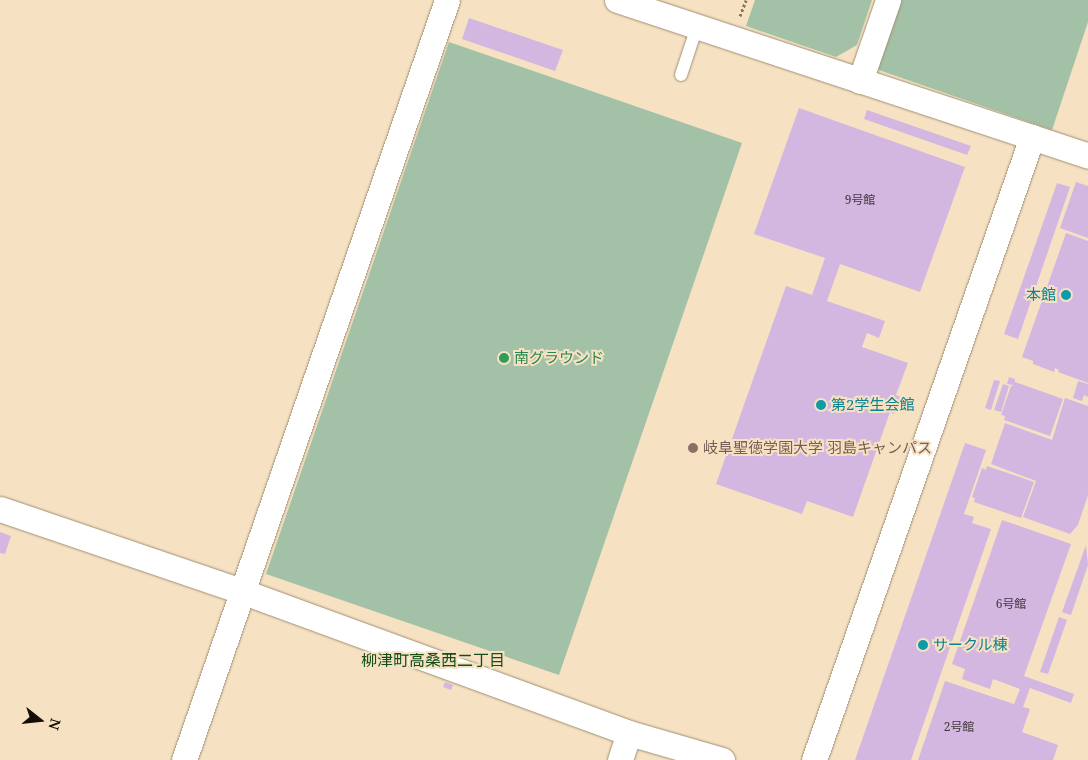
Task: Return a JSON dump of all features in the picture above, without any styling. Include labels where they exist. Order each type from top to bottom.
[{"type":"street","points":[[184,760],[244,592],[447,0]]},
{"type":"street","points":[[617,0],[1088,156]]},
{"type":"street","points":[[860,81],[888,0]]},
{"type":"street","points":[[814,760],[1032,137]]},
{"type":"street","points":[[0,509],[244,592],[629,733],[722,760]]},
{"type":"street","points":[[620,760],[629,733]]},
{"type":"lane","points":[[681,75],[697,27]]},
{"type":"green space","points":[[755,0],[872,0],[857,45],[836,57],[746,26]]},
{"type":"green space","points":[[896,0],[1088,0],[1088,22],[1052,130],[873,68]]},
{"type":"green space","name":"南グラウンド","points":[[449,42],[742,143],[559,675],[266,574]]},
{"type":"building","points":[[469,18],[563,50],[555,71],[462,39]]},
{"type":"building","points":[[799,108],[965,167],[920,292],[840,264],[827,301],[885,321],[879,338],[867,333],[862,347],[908,363],[896,395],[900,397],[894,414],[890,412],[853,517],[807,501],[802,514],[716,484],[786,286],[812,295],[825,258],[754,234]]},
{"type":"building","points":[[867,110],[971,146],[967,155],[864,119]]},
{"type":"building","points":[[1076,182],[1088,186],[1088,238],[1060,228]]},
{"type":"building","points":[[1057,183],[1070,187],[1018,339],[1004,334]]},
{"type":"building","name":"本館","points":[[1066,233],[1088,241],[1088,383],[1058,372],[1059,370],[1055,368],[1054,372],[1033,364],[1033,361],[1022,357]]},
{"type":"building","points":[[1009,377],[1015,379],[1015,382],[1063,399],[1050,436],[1004,420],[1005,416],[1001,415],[1011,386],[1014,385],[1007,384]]},
{"type":"building","points":[[994,380],[1000,381],[991,410],[985,408]]},
{"type":"building","points":[[1078,381],[1088,384],[1088,397],[1084,395],[1082,401],[1073,398]]},
{"type":"building","points":[[1003,384],[1009,386],[1001,412],[994,410]]},
{"type":"building","points":[[1065,398],[1088,406],[1088,495],[1078,525],[1070,534],[1023,517],[1036,481],[991,464],[1005,423],[1052,440]]},
{"type":"building","name":"サークル棟","points":[[965,443],[986,450],[964,514],[974,517],[972,523],[991,529],[911,760],[855,760]]},
{"type":"building","points":[[987,466],[1034,482],[1021,518],[974,502],[975,498],[972,497],[982,468],[986,470]]},
{"type":"building","points":[[1002,520],[1071,544],[1024,676],[1074,694],[1071,703],[1030,688],[1023,707],[1030,709],[1022,732],[1058,745],[1053,760],[918,760],[945,681],[1014,704],[1020,689],[993,679],[990,689],[962,679],[965,669],[952,664]]},
{"type":"building","points":[[0,532],[11,536],[5,554],[0,553]]},
{"type":"building","points":[[1086,545],[1088,565],[1071,615],[1062,612]]},
{"type":"building","points":[[1059,617],[1067,620],[1048,674],[1040,672]]},
{"type":"building","points":[[445,682],[453,685],[451,690],[443,687]]},
{"type":"place","name":"本館","points":[[1066,295]]},
{"type":"place","name":"南グラウンド","points":[[504,358]]},
{"type":"place","name":"第2学生会館","points":[[821,405]]},
{"type":"place","name":"岐阜聖徳学園大学 羽島キャンパス","points":[[693,448]]},
{"type":"place","name":"サークル棟","points":[[923,645]]},
{"type":"district","name":"柳津町高桑西二丁目","points":[[433,660]]}]
